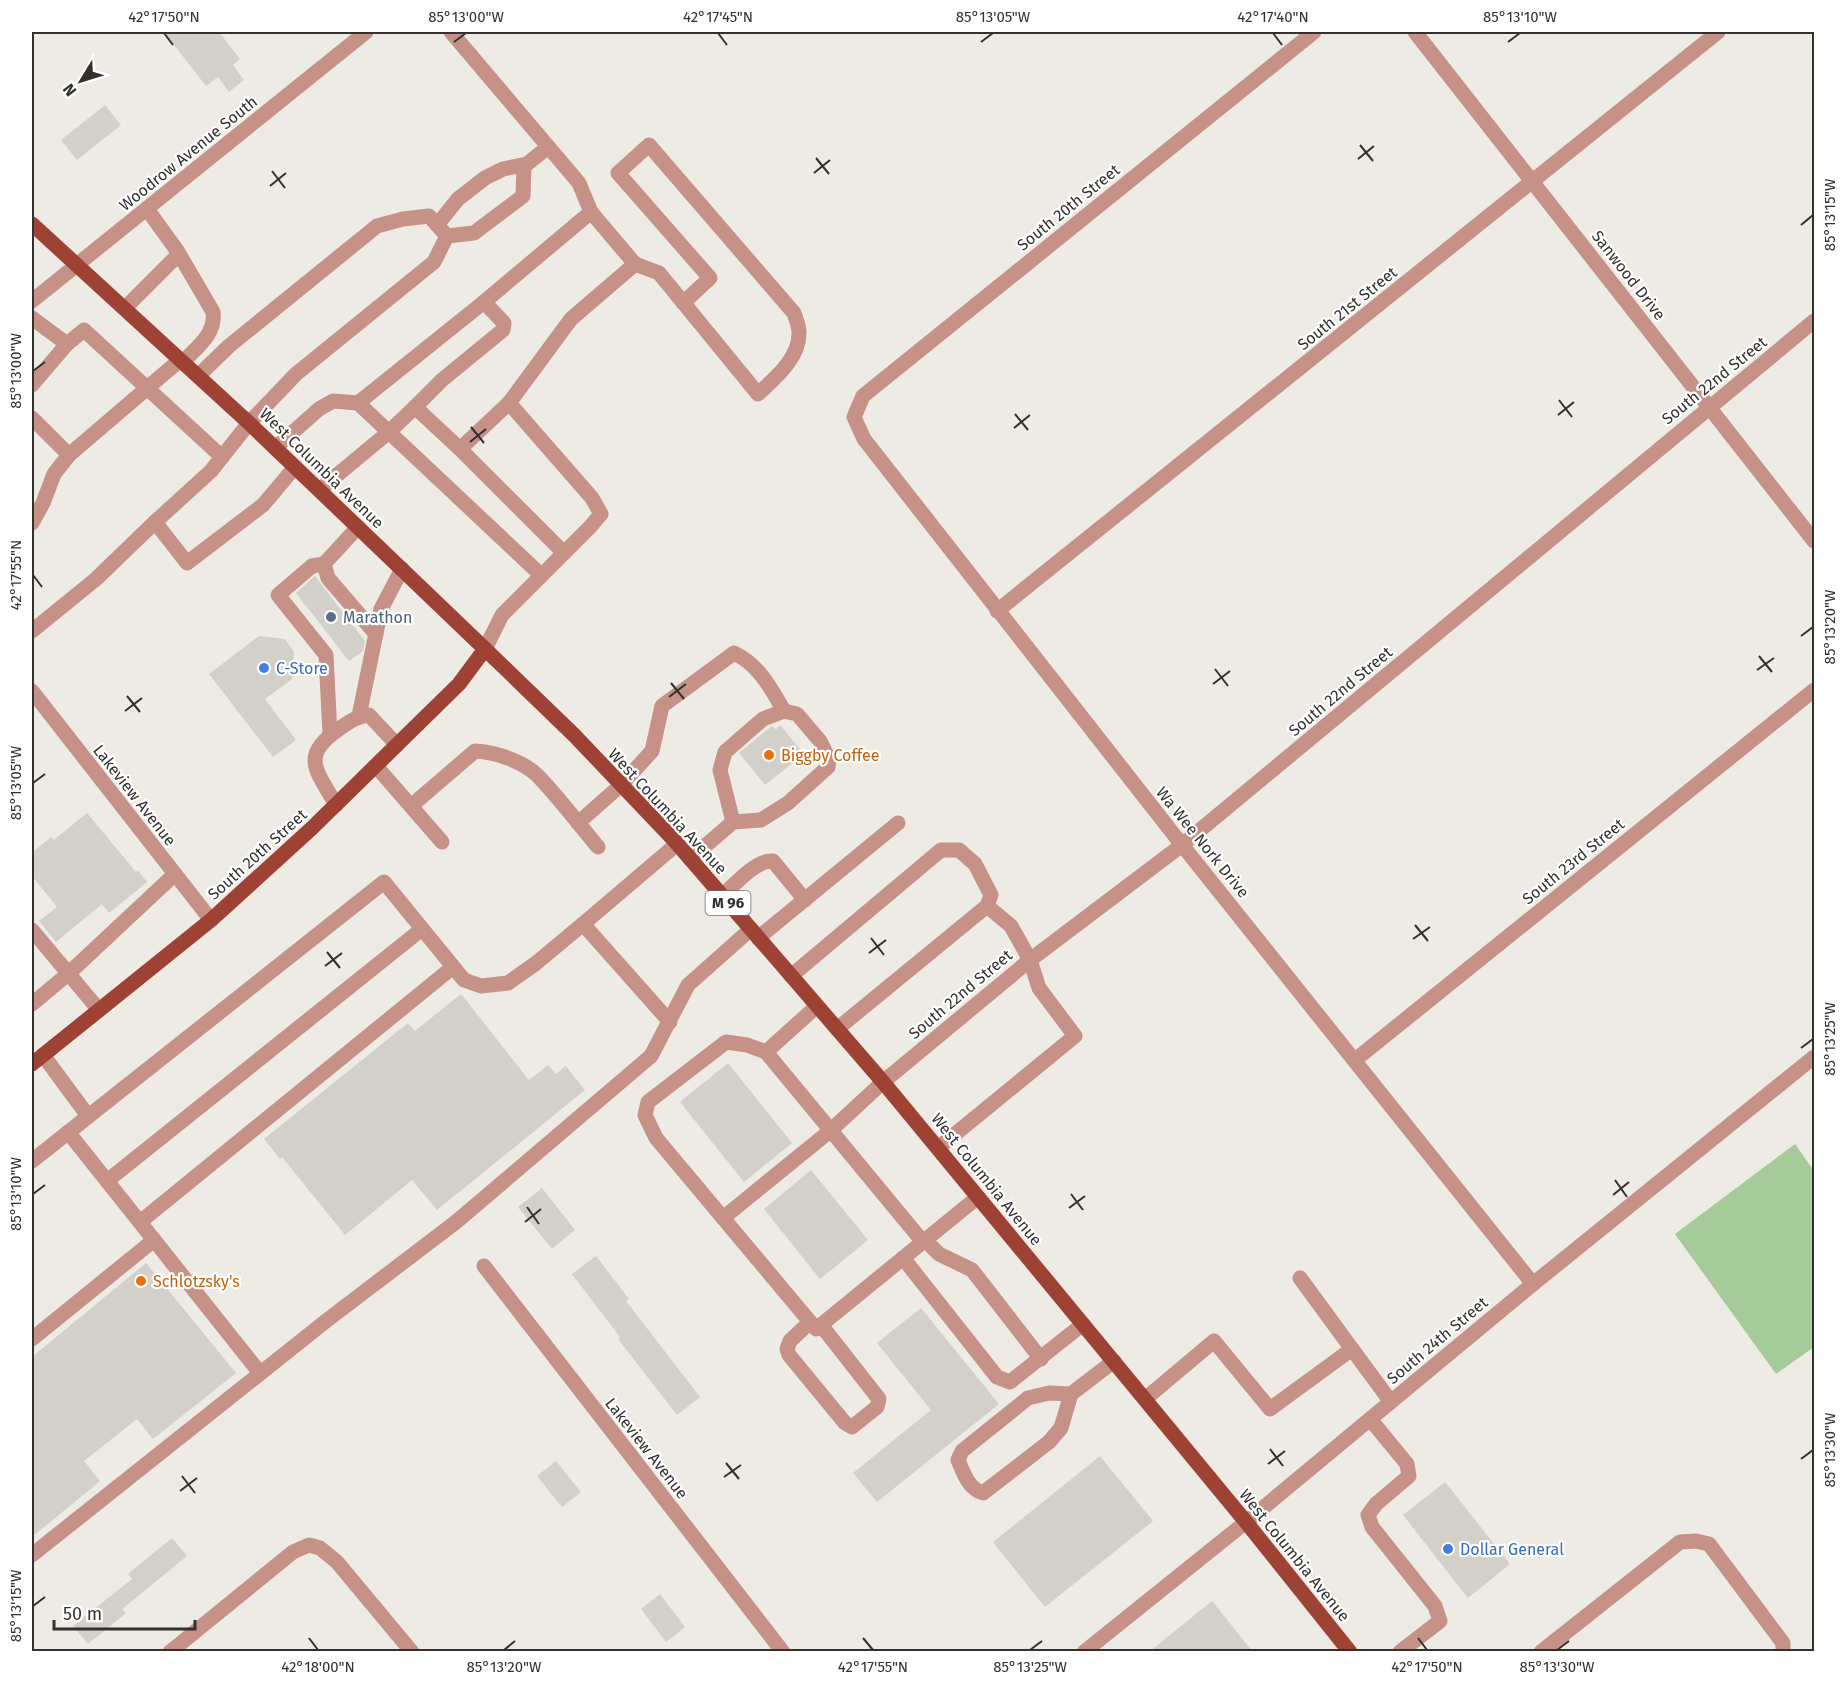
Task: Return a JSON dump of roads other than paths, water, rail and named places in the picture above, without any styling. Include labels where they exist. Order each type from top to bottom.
[{"type":"main road","name":"West Columbia Avenue","points":[[32,224],[249,423],[486,649],[677,844],[938,1148],[1350,1652]]},
{"type":"main road","name":"South 20th Street","points":[[37,1060],[211,920],[376,766],[459,684],[486,649]]},
{"type":"street","name":"Woodrow Avenue South","points":[[32,302],[366,32]]},
{"type":"street","points":[[451,32],[579,183],[591,212],[635,264],[658,273],[758,394],[783,371],[797,350],[800,331],[794,313],[649,145],[618,173],[710,278],[683,303]]},
{"type":"street","name":"South 20th Street","points":[[854,417],[863,396],[1314,32]]},
{"type":"street","name":"Sanwood Drive","points":[[1415,32],[1815,541]]},
{"type":"street","name":"South 21st Street","points":[[997,611],[1718,32]]},
{"type":"street","points":[[32,631],[96,579],[211,471],[249,423],[296,374],[435,262],[448,232],[458,199],[485,178],[503,169],[524,165],[548,147]]},
{"type":"street","points":[[198,376],[239,338],[377,226],[429,216],[448,232],[474,233],[523,195],[524,165]]},
{"type":"street","points":[[32,523],[43,503],[54,474],[69,455],[182,361],[209,335],[215,322],[213,312],[179,254],[147,209]]},
{"type":"street","points":[[358,403],[591,212]]},
{"type":"street","points":[[125,309],[179,254]]},
{"type":"street","points":[[459,449],[509,403],[571,319],[635,264]]},
{"type":"street","points":[[319,490],[389,432],[442,380],[503,330],[504,323],[484,302]]},
{"type":"street","points":[[32,318],[67,344]]},
{"type":"street","name":"South 22nd Street","points":[[723,1218],[830,1131],[883,1082],[1030,960],[1182,845],[1815,321]]},
{"type":"street","points":[[32,385],[67,344],[84,330],[222,457]]},
{"type":"street","points":[[275,448],[319,409],[333,401],[358,403],[542,575]]},
{"type":"street","points":[[486,649],[502,615],[601,514],[592,498],[509,403]]},
{"type":"street","points":[[415,407],[564,553]]},
{"type":"street","name":"Wa Wee Nork Drive","points":[[854,417],[864,439],[997,611],[1533,1284]]},
{"type":"street","points":[[32,418],[69,455]]},
{"type":"street","points":[[155,522],[187,563],[263,505],[295,467]]},
{"type":"street","points":[[330,735],[326,655],[278,595],[312,567],[324,564],[358,527]]},
{"type":"street","points":[[324,564],[328,578],[376,634]]},
{"type":"street","points":[[359,716],[381,609],[402,569]]},
{"type":"street","points":[[578,823],[621,785],[652,751],[662,706],[734,652],[746,658],[768,682],[784,711]]},
{"type":"street","name":"South 23rd Street","points":[[1355,1060],[1815,690]]},
{"type":"street","name":"Lakeview Avenue","points":[[32,692],[211,920]]},
{"type":"street","points":[[690,859],[733,822],[761,820],[788,803],[828,767],[829,759],[820,741],[797,714],[784,711],[763,719],[725,752],[720,770],[733,822]]},
{"type":"street","points":[[336,805],[314,762],[316,750],[330,735],[359,716],[369,715],[397,745]]},
{"type":"street","points":[[411,806],[475,751],[491,752],[537,775],[598,847]]},
{"type":"street","points":[[376,766],[442,842]]},
{"type":"street","points":[[32,1555],[260,1373],[456,1222],[651,1056],[688,985],[755,933],[805,900],[898,823]]},
{"type":"street","points":[[32,1161],[384,882],[464,981],[482,986],[507,983],[535,964],[677,844]]},
{"type":"street","points":[[792,976],[941,850],[959,850],[975,864],[991,895],[987,906],[837,1029]]},
{"type":"street","points":[[722,896],[757,865],[768,860],[772,861],[805,900]]},
{"type":"street","points":[[32,1004],[68,974],[175,874]]},
{"type":"street","points":[[938,1148],[1075,1036],[1039,988],[1030,960],[1011,926],[987,906]]},
{"type":"street","points":[[583,924],[670,1022]]},
{"type":"street","points":[[107,1181],[422,929]]},
{"type":"street","points":[[32,930],[99,1011]]},
{"type":"street","points":[[140,1222],[453,967]]},
{"type":"street","points":[[766,1052],[817,1006]]},
{"type":"street","points":[[978,1197],[924,1241],[903,1258],[815,1323],[790,1341],[787,1349],[789,1355],[845,1423],[852,1427],[858,1425],[877,1407],[879,1399],[815,1323],[723,1218],[656,1138],[645,1115],[648,1102],[726,1042],[747,1045],[766,1052],[924,1241],[939,1254],[972,1270],[1041,1359]]},
{"type":"street","name":"South 24th Street","points":[[1088,1650],[1533,1284],[1815,1057]]},
{"type":"street","points":[[37,1060],[88,1116]]},
{"type":"street","points":[[68,1132],[260,1373]]},
{"type":"street","points":[[32,1339],[154,1240]]},
{"type":"street","points":[[903,1258],[997,1377],[1010,1382],[1083,1324]]},
{"type":"street","name":"Lakeview Avenue","points":[[484,1266],[783,1652]]},
{"type":"street","points":[[1300,1278],[1391,1402]]},
{"type":"street","points":[[1145,1400],[1215,1341],[1270,1409],[1352,1349]]},
{"type":"street","points":[[1071,1394],[1048,1393],[1028,1398],[962,1451],[958,1460],[967,1481],[976,1491],[983,1494],[1049,1442],[1061,1428],[1071,1394],[1114,1361]]},
{"type":"street","points":[[1370,1419],[1407,1464],[1409,1476],[1376,1504],[1368,1515],[1372,1527],[1434,1606],[1440,1622],[1400,1652]]},
{"type":"street","points":[[1541,1652],[1680,1542],[1696,1541],[1709,1544],[1782,1643],[1783,1652]]},
{"type":"street","points":[[170,1652],[293,1552],[309,1545],[320,1548],[337,1562],[412,1652]]},
{"type":"place","name":"Marathon","points":[[331,617]]},
{"type":"place","name":"C-Store","points":[[264,668]]},
{"type":"place","name":"Biggby Coffee","points":[[769,755]]},
{"type":"place","name":"Schlotzsky's","points":[[141,1281]]},
{"type":"place","name":"Dollar General","points":[[1448,1549]]}]
